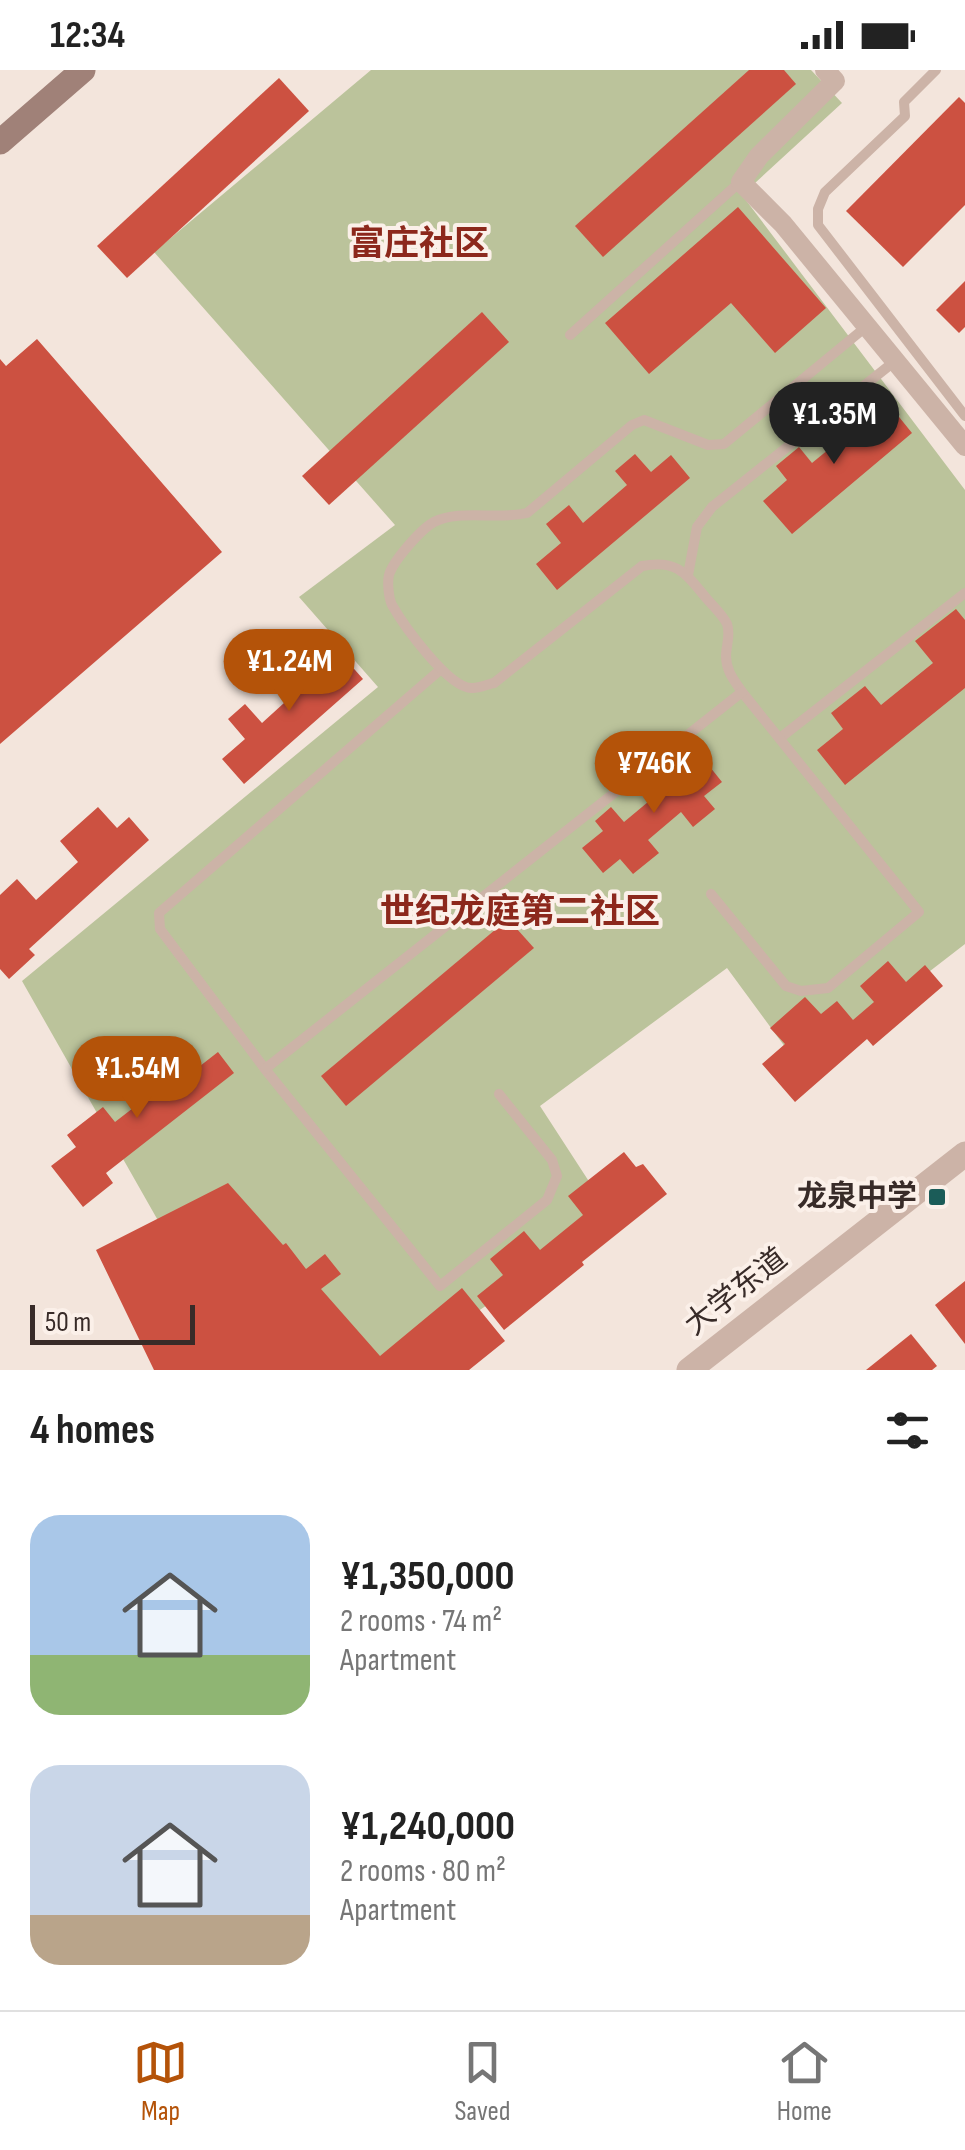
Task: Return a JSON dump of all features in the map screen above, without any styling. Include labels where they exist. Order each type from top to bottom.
[{"type":"main road","points":[[0,142],[83,70]]},
{"type":"street","points":[[825,70],[835,81],[759,156],[741,182],[784,224],[965,446]]},
{"type":"street","name":"大学东道","points":[[688,1370],[965,1154]]},
{"type":"lane","points":[[936,70],[904,102],[905,116],[825,192],[818,210],[818,225],[965,416]]},
{"type":"lane","points":[[570,335],[741,182]]},
{"type":"lane","points":[[712,894],[786,986],[801,991],[828,988],[919,912],[742,692],[727,670],[726,622],[688,576],[661,562],[642,566],[494,683],[471,688],[454,682],[440,670],[390,602],[389,574],[406,548],[432,523],[451,516],[512,517],[527,513],[632,425],[644,420],[708,445],[724,444],[867,326]]},
{"type":"lane","points":[[688,576],[696,527],[712,507],[896,361]]},
{"type":"lane","points":[[780,738],[965,593]]},
{"type":"lane","points":[[440,670],[159,913],[160,929],[265,1069],[440,1286],[547,1200],[557,1176],[552,1160],[500,1094]]},
{"type":"lane","points":[[265,1069],[742,692]]},
{"type":"green space","points":[[371,70],[811,70],[842,103],[742,195],[965,490],[965,944],[802,1070],[727,968],[540,1106],[614,1220],[390,1370],[227,1342],[22,981],[378,687],[299,597],[395,525],[154,252]]},
{"type":"building","points":[[749,70],[784,70],[796,84],[603,257],[575,226]]},
{"type":"building","points":[[279,78],[309,111],[127,278],[97,246]]},
{"type":"building","points":[[959,97],[965,103],[965,205],[903,267],[846,211]]},
{"type":"building","points":[[738,207],[826,308],[775,353],[731,303],[649,374],[605,323]]},
{"type":"building","points":[[965,281],[965,327],[959,333],[936,310]]},
{"type":"building","points":[[482,312],[509,342],[329,505],[302,476]]},
{"type":"building","points":[[37,339],[222,552],[0,744],[0,359],[6,366]]},
{"type":"building","points":[[856,403],[873,423],[891,407],[912,433],[792,534],[763,501],[787,480],[776,466],[799,447],[812,463],[851,431],[839,417]]},
{"type":"building","points":[[635,454],[651,472],[671,455],[690,478],[557,590],[536,564],[561,543],[546,524],[569,505],[583,523],[627,485],[615,471]]},
{"type":"building","points":[[956,609],[965,620],[965,688],[845,785],[817,750],[843,729],[831,713],[865,686],[881,705],[933,663],[915,641]]},
{"type":"building","points":[[306,651],[322,669],[340,653],[363,679],[244,784],[222,759],[245,739],[228,719],[245,704],[262,723],[306,683],[290,665]]},
{"type":"building","points":[[698,752],[722,782],[704,796],[715,809],[693,827],[681,812],[648,840],[659,853],[633,874],[620,859],[603,873],[582,848],[603,831],[595,821],[611,807],[624,822],[666,787],[655,775],[671,761],[677,769]]},
{"type":"building","points":[[98,807],[117,828],[129,817],[149,840],[29,949],[35,955],[9,979],[0,969],[0,895],[17,879],[36,900],[78,862],[60,841]]},
{"type":"building","points":[[508,919],[534,948],[346,1106],[321,1076]]},
{"type":"building","points":[[888,961],[906,982],[925,965],[943,986],[873,1046],[867,1039],[795,1102],[762,1064],[785,1044],[770,1028],[805,997],[821,1014],[837,1001],[853,1020],[874,1002],[860,986]]},
{"type":"building","points":[[182,1042],[200,1066],[218,1052],[234,1073],[106,1173],[113,1183],[83,1207],[51,1166],[76,1147],[67,1135],[103,1107],[115,1122],[159,1088],[145,1071]]},
{"type":"building","points":[[624,1152],[636,1167],[643,1164],[667,1194],[504,1330],[477,1296],[503,1275],[490,1259],[524,1231],[540,1250],[583,1215],[568,1196]]},
{"type":"building","points":[[228,1183],[306,1269],[325,1254],[341,1274],[321,1289],[380,1356],[462,1288],[505,1341],[469,1370],[154,1370],[96,1250]]},
{"type":"building","points":[[965,1281],[965,1344],[935,1305]]},
{"type":"building","points":[[911,1334],[937,1366],[932,1370],[866,1370]]},
{"type":"place","name":"龙泉中学","points":[[937,1197]]},
{"type":"district","name":"富庄社区","points":[[419,244]]},
{"type":"district","name":"世纪龙庭第二社区","points":[[520,912]]}]
